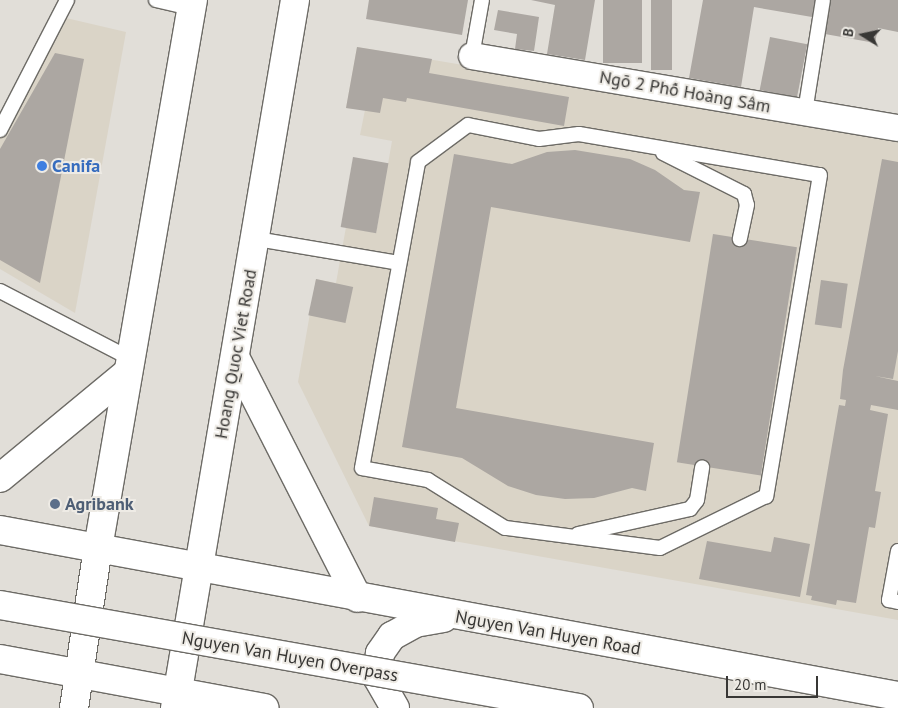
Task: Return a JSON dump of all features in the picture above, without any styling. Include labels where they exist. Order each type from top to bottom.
[{"type":"main road","name":"Hoang Quoc Viet Road","points":[[176,699],[257,239],[295,0]]},
{"type":"main road","points":[[74,708],[98,548],[193,4]]},
{"type":"main road","points":[[236,359],[358,598]]},
{"type":"main road","points":[[0,478],[129,365]]},
{"type":"main road","name":"Nguyen Van Huyen Road","points":[[0,530],[199,566],[453,616],[898,696]]},
{"type":"main road","name":"Nguyen Van Huyen Overpass","points":[[0,605],[579,708]]},
{"type":"main road","points":[[395,708],[377,677],[380,653],[392,636],[415,623],[453,616]]},
{"type":"main road","points":[[0,659],[79,673],[176,699],[265,708]]},
{"type":"street","name":"Ngõ 2 Phố Hoàng Sâm","points":[[472,56],[898,128]]},
{"type":"lane","points":[[0,130],[67,0]]},
{"type":"lane","points":[[156,0],[193,4]]},
{"type":"lane","points":[[472,56],[482,0]]},
{"type":"lane","points":[[805,112],[823,0]]},
{"type":"lane","points":[[468,125],[540,139],[579,134],[820,175],[766,496],[660,548],[505,528],[428,480],[362,468],[400,263],[418,162],[468,125]]},
{"type":"lane","points":[[649,146],[744,194],[746,205],[740,239]]},
{"type":"lane","points":[[257,239],[400,263]]},
{"type":"lane","points":[[0,291],[129,365]]},
{"type":"lane","points":[[568,536],[690,509],[696,500],[702,467]]},
{"type":"lane","points":[[898,551],[889,600],[898,602]]},
{"type":"shaded area","points":[[66,18],[126,32],[75,313],[0,269],[0,130]]},
{"type":"shaded area","points":[[357,47],[898,139],[898,620],[369,526],[298,382],[316,279],[336,283],[346,227],[376,233],[392,141],[360,135],[365,110],[346,108]]},
{"type":"building","points":[[369,0],[468,0],[462,35],[366,19]]},
{"type":"building","points":[[531,0],[595,0],[585,60],[547,54],[555,5]]},
{"type":"building","points":[[603,0],[642,0],[642,63],[603,63]]},
{"type":"building","points":[[651,0],[672,0],[672,70],[651,70]]},
{"type":"building","points":[[703,0],[815,0],[812,17],[754,7],[741,87],[689,78]]},
{"type":"building","points":[[831,0],[898,0],[898,32],[878,28],[875,43],[825,34]]},
{"type":"building","points":[[498,10],[539,17],[534,51],[515,49],[517,34],[494,30]]},
{"type":"building","points":[[770,37],[807,44],[797,97],[760,90]]},
{"type":"building","points":[[357,47],[432,59],[429,73],[569,97],[564,126],[407,98],[406,102],[383,98],[380,113],[346,108]]},
{"type":"building","points":[[55,53],[84,59],[40,283],[0,260],[0,149]]},
{"type":"building","points":[[575,150],[630,159],[655,170],[684,190],[700,192],[690,242],[491,207],[456,408],[654,443],[646,491],[632,488],[594,498],[565,499],[536,495],[508,486],[462,458],[402,447],[454,154],[512,164],[547,152]]},
{"type":"building","points":[[353,157],[388,163],[376,233],[341,227]]},
{"type":"building","points":[[882,159],[898,162],[898,351],[893,379],[875,376],[898,381],[898,410],[871,405],[870,410],[888,414],[875,491],[881,492],[875,528],[869,527],[856,603],[837,600],[836,605],[811,600],[812,596],[806,595],[839,405],[845,406],[846,400],[840,399],[843,370]]},
{"type":"building","points":[[713,234],[797,247],[761,475],[677,462]]},
{"type":"building","points":[[316,279],[353,287],[345,323],[308,315]]},
{"type":"building","points":[[821,280],[848,284],[841,328],[815,325]]},
{"type":"building","points":[[374,497],[438,508],[436,519],[459,523],[455,542],[369,526]]},
{"type":"building","points":[[774,537],[810,544],[800,597],[699,579],[707,541],[771,552]]},
{"type":"place","name":"Canifa","points":[[42,166]]},
{"type":"place","name":"Agribank","points":[[55,504]]}]
